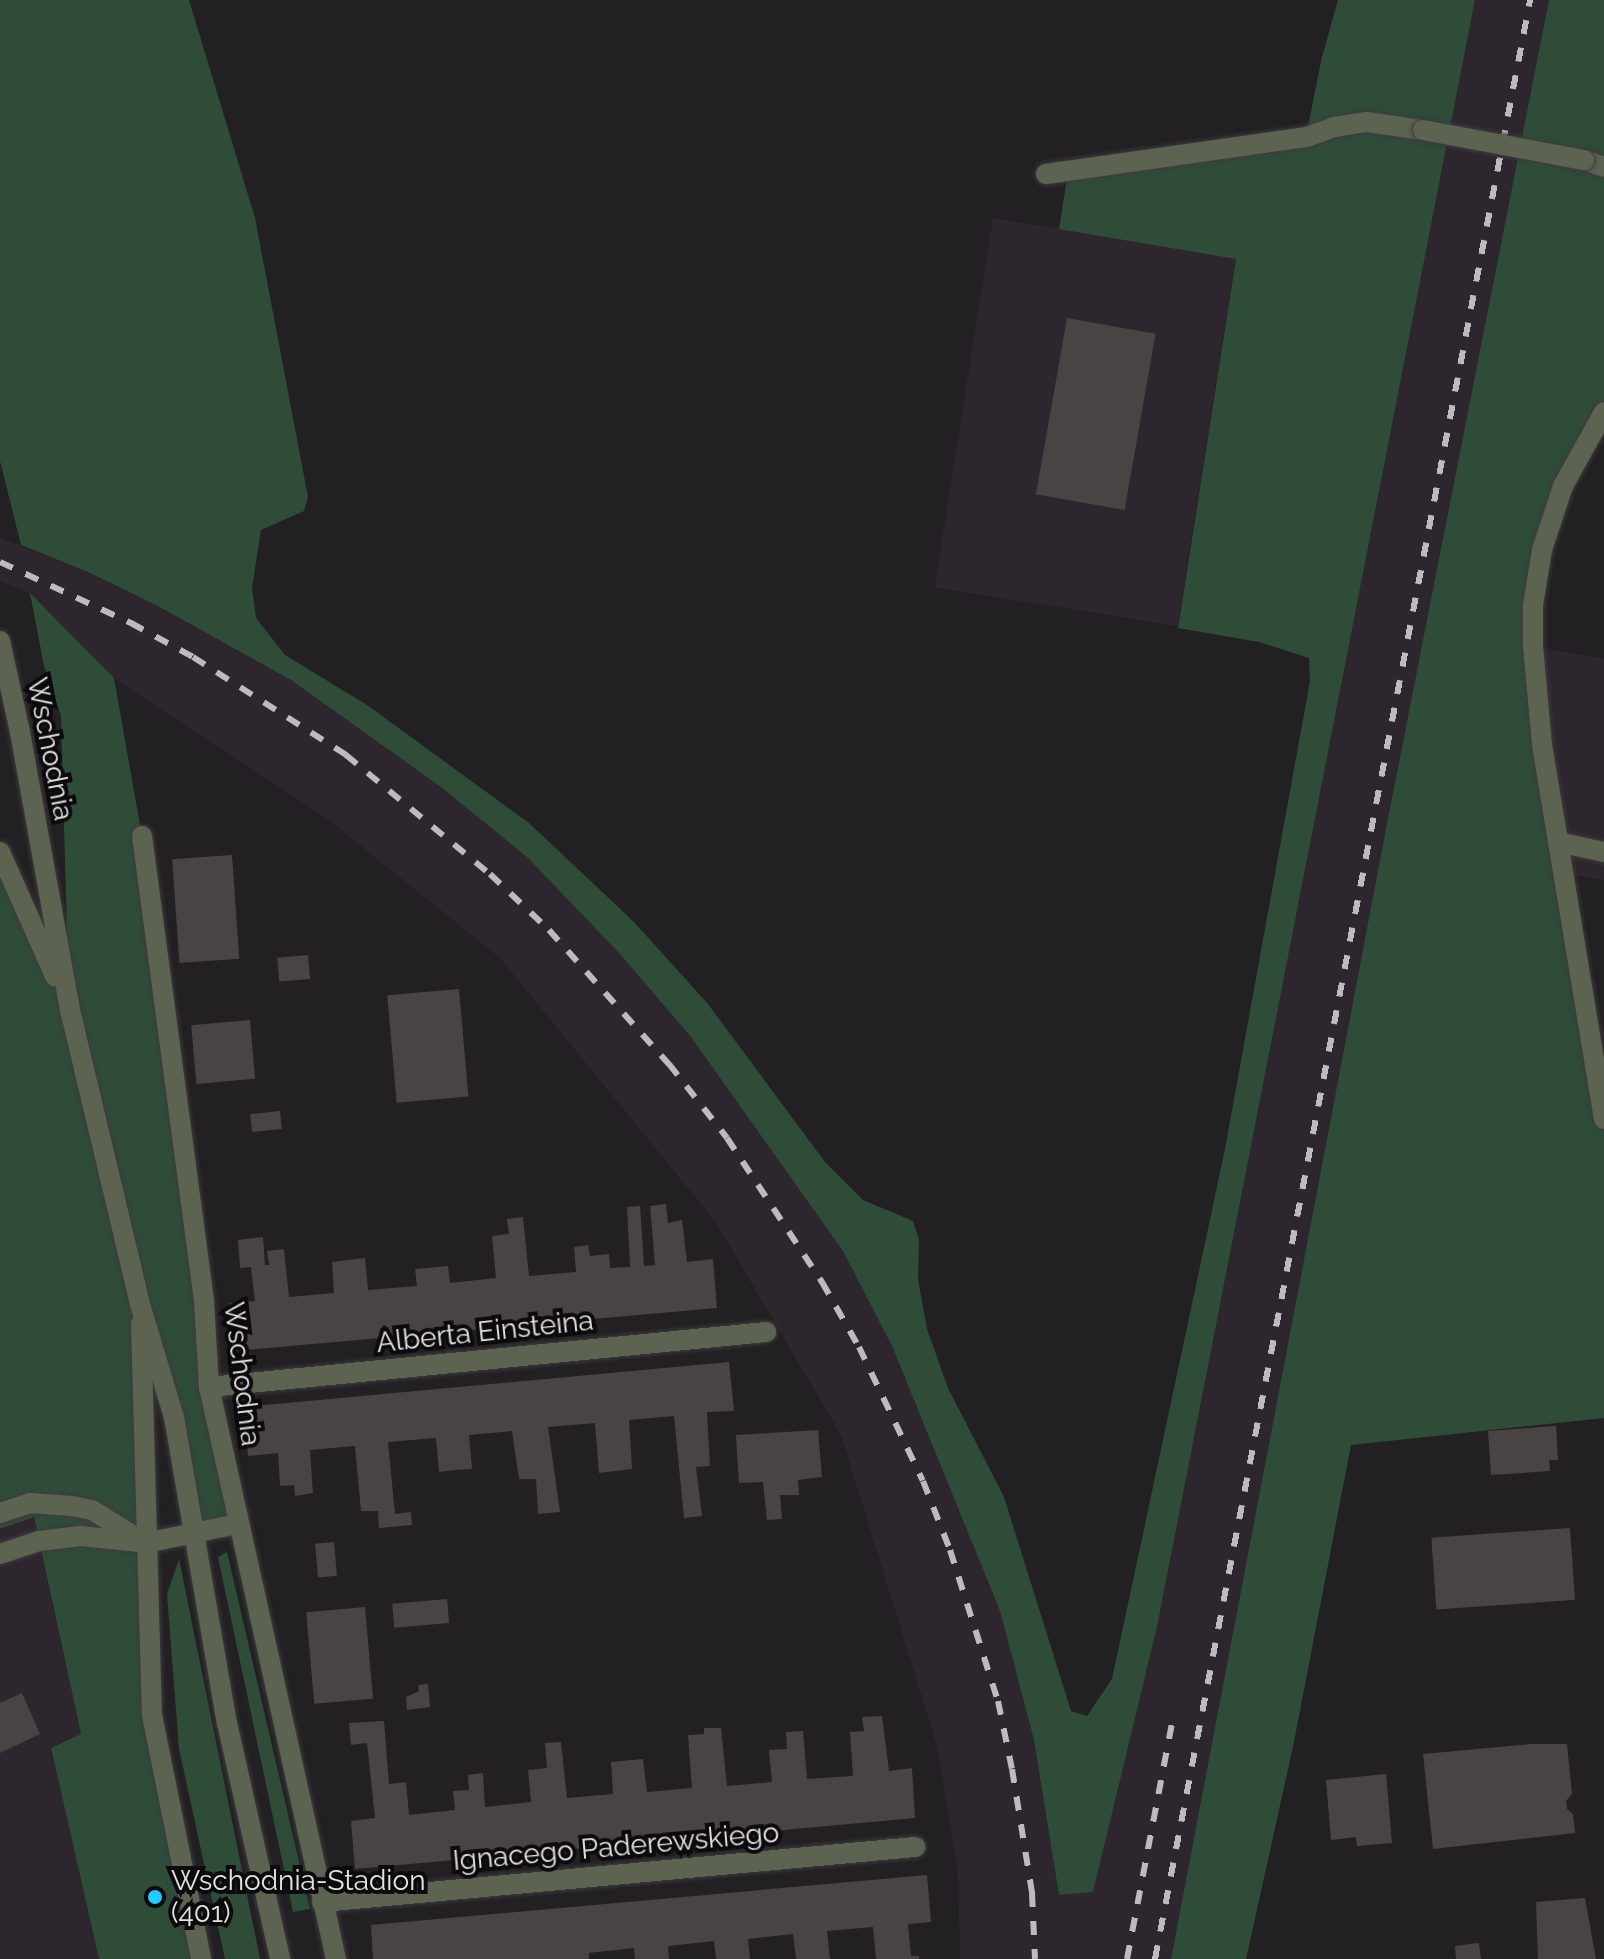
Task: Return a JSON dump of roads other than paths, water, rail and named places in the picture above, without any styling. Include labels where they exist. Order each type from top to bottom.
[{"type":"street","points":[[1046,174],[1307,137],[1334,127],[1367,122],[1584,160],[1604,167]]},
{"type":"street","points":[[1604,412],[1563,486],[1542,550],[1533,605],[1533,675],[1604,1119]]},
{"type":"street","name":"Wschodnia","points":[[0,641],[20,732],[70,1010],[140,1304],[160,1361],[174,1417],[227,1723],[280,1959]]},
{"type":"street","name":"Wschodnia","points":[[142,836],[204,1301],[209,1387],[336,1959]]},
{"type":"street","points":[[1558,842],[1604,852]]},
{"type":"street","name":"Wschodnia","points":[[0,852],[70,1010]]},
{"type":"street","name":"Wschodnia","points":[[140,1304],[152,1715],[201,1959]]},
{"type":"street","name":"Alberta Einsteina","points":[[209,1387],[766,1332]]},
{"type":"street","points":[[0,1513],[30,1503],[92,1510],[146,1543]]},
{"type":"street","points":[[0,1554],[39,1541],[81,1536],[146,1543],[237,1524]]},
{"type":"street","name":"Ignacego Paderewskiego","points":[[322,1902],[915,1847]]},
{"type":"railway","points":[[1155,1959],[1530,0]]},
{"type":"railway","points":[[0,562],[131,623],[193,657],[346,755],[490,874],[549,930],[669,1064],[727,1138],[822,1282],[859,1347],[923,1481],[950,1550],[998,1701],[1032,1893],[1035,1959]]},
{"type":"railway","points":[[1127,1959],[1174,1713]]},
{"type":"place","name":"Wschodnia-Stadion (401)","points":[[155,1897]]}]
